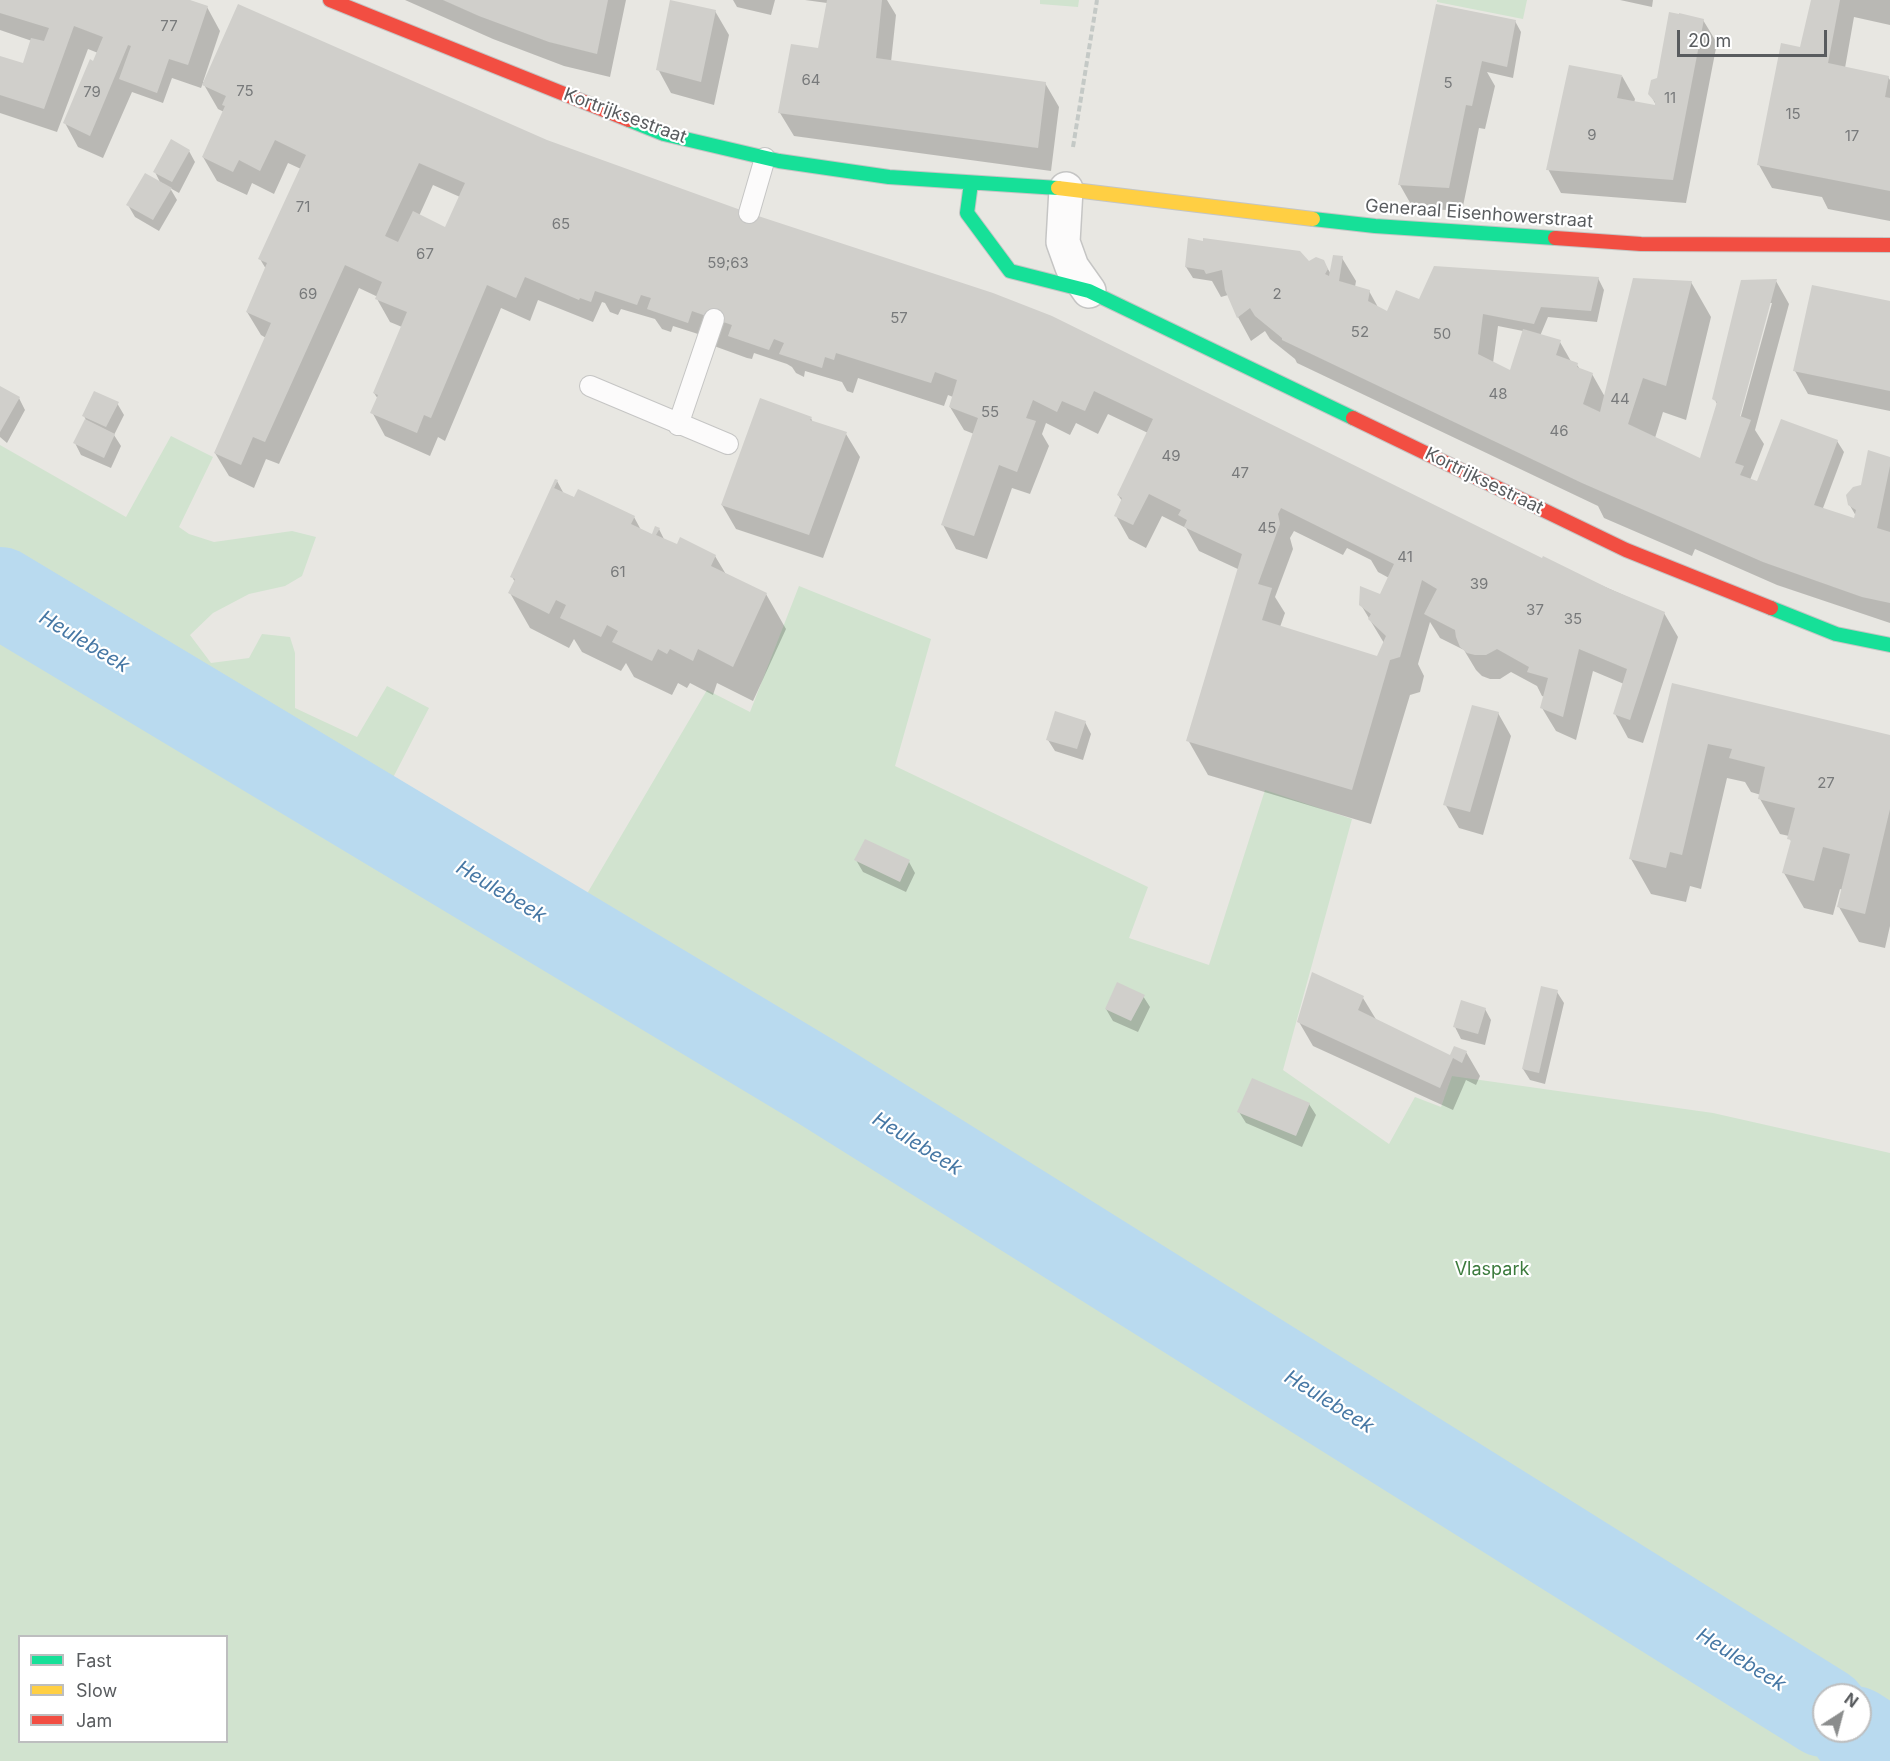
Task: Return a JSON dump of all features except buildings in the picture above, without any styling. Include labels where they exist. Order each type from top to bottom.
[{"type":"street","name":"Kortrijksestraat","points":[[330,0],[664,134],[765,158],[889,177],[1066,189]]},
{"type":"street","name":"Kortrijksestraat","points":[[971,183],[966,213],[1010,271],[1089,291],[1134,311],[1626,550],[1836,634],[1890,645]]},
{"type":"street","name":"Generaal Eisenhowerstraat","points":[[1066,189],[1375,226],[1641,244],[1890,245]]},
{"type":"street","points":[[1066,189],[1064,242],[1072,267],[1089,291]]},
{"type":"lane","points":[[749,213],[765,158]]},
{"type":"lane","points":[[678,425],[714,319]]},
{"type":"lane","points":[[590,386],[678,425],[728,444]]},
{"type":"path","points":[[1066,189],[1096,0]]},
{"type":"green space","points":[[1040,0],[1079,0],[1078,7],[1040,4]]},
{"type":"green space","points":[[1437,0],[1527,0],[1523,19],[1437,2]]},
{"type":"green space","points":[[171,436],[213,457],[179,527],[189,534],[214,542],[292,531],[316,537],[302,576],[285,586],[249,594],[213,613],[190,635],[211,663],[249,658],[262,634],[290,637],[295,653],[295,708],[357,737],[387,686],[429,708],[383,797],[138,660],[0,576],[0,445],[126,517]]},
{"type":"green space","name":"Vlaspark","points":[[799,586],[931,639],[895,766],[1148,887],[1129,938],[1209,965],[1265,790],[1352,819],[1283,1070],[1389,1144],[1415,1097],[1441,1107],[1452,1076],[1713,1113],[1890,1153],[1890,1743],[1872,1731],[1872,1683],[1812,1683],[1812,1692],[1588,1547],[1595,1520],[1048,1193],[812,1056],[578,909],[707,690],[750,712]]},
{"type":"green space","points":[[0,634],[546,950],[1643,1625],[1812,1739],[1812,1743],[1817,1743],[1844,1761],[0,1761]]},
{"type":"waterway","name":"Heulebeek","points":[[0,592],[820,1084],[1812,1704]]},
{"type":"waterway","name":"Heulebeek","points":[[1872,1742],[1890,1754]]},
{"type":"traffic: fast","points":[[629,120],[664,134],[779,161],[889,177],[1058,188]]},
{"type":"traffic: fast","points":[[971,183],[967,213],[1010,271],[1089,291],[1353,418]]},
{"type":"traffic: fast","points":[[1313,219],[1375,226],[1555,238]]},
{"type":"traffic: fast","points":[[1771,608],[1836,634],[1890,645]]},
{"type":"traffic: slow","points":[[1058,188],[1313,219]]},
{"type":"traffic: jam","points":[[330,0],[629,120]]},
{"type":"traffic: jam","points":[[1555,238],[1641,244],[1890,245]]},
{"type":"traffic: jam","points":[[1353,418],[1626,550],[1771,608]]}]
